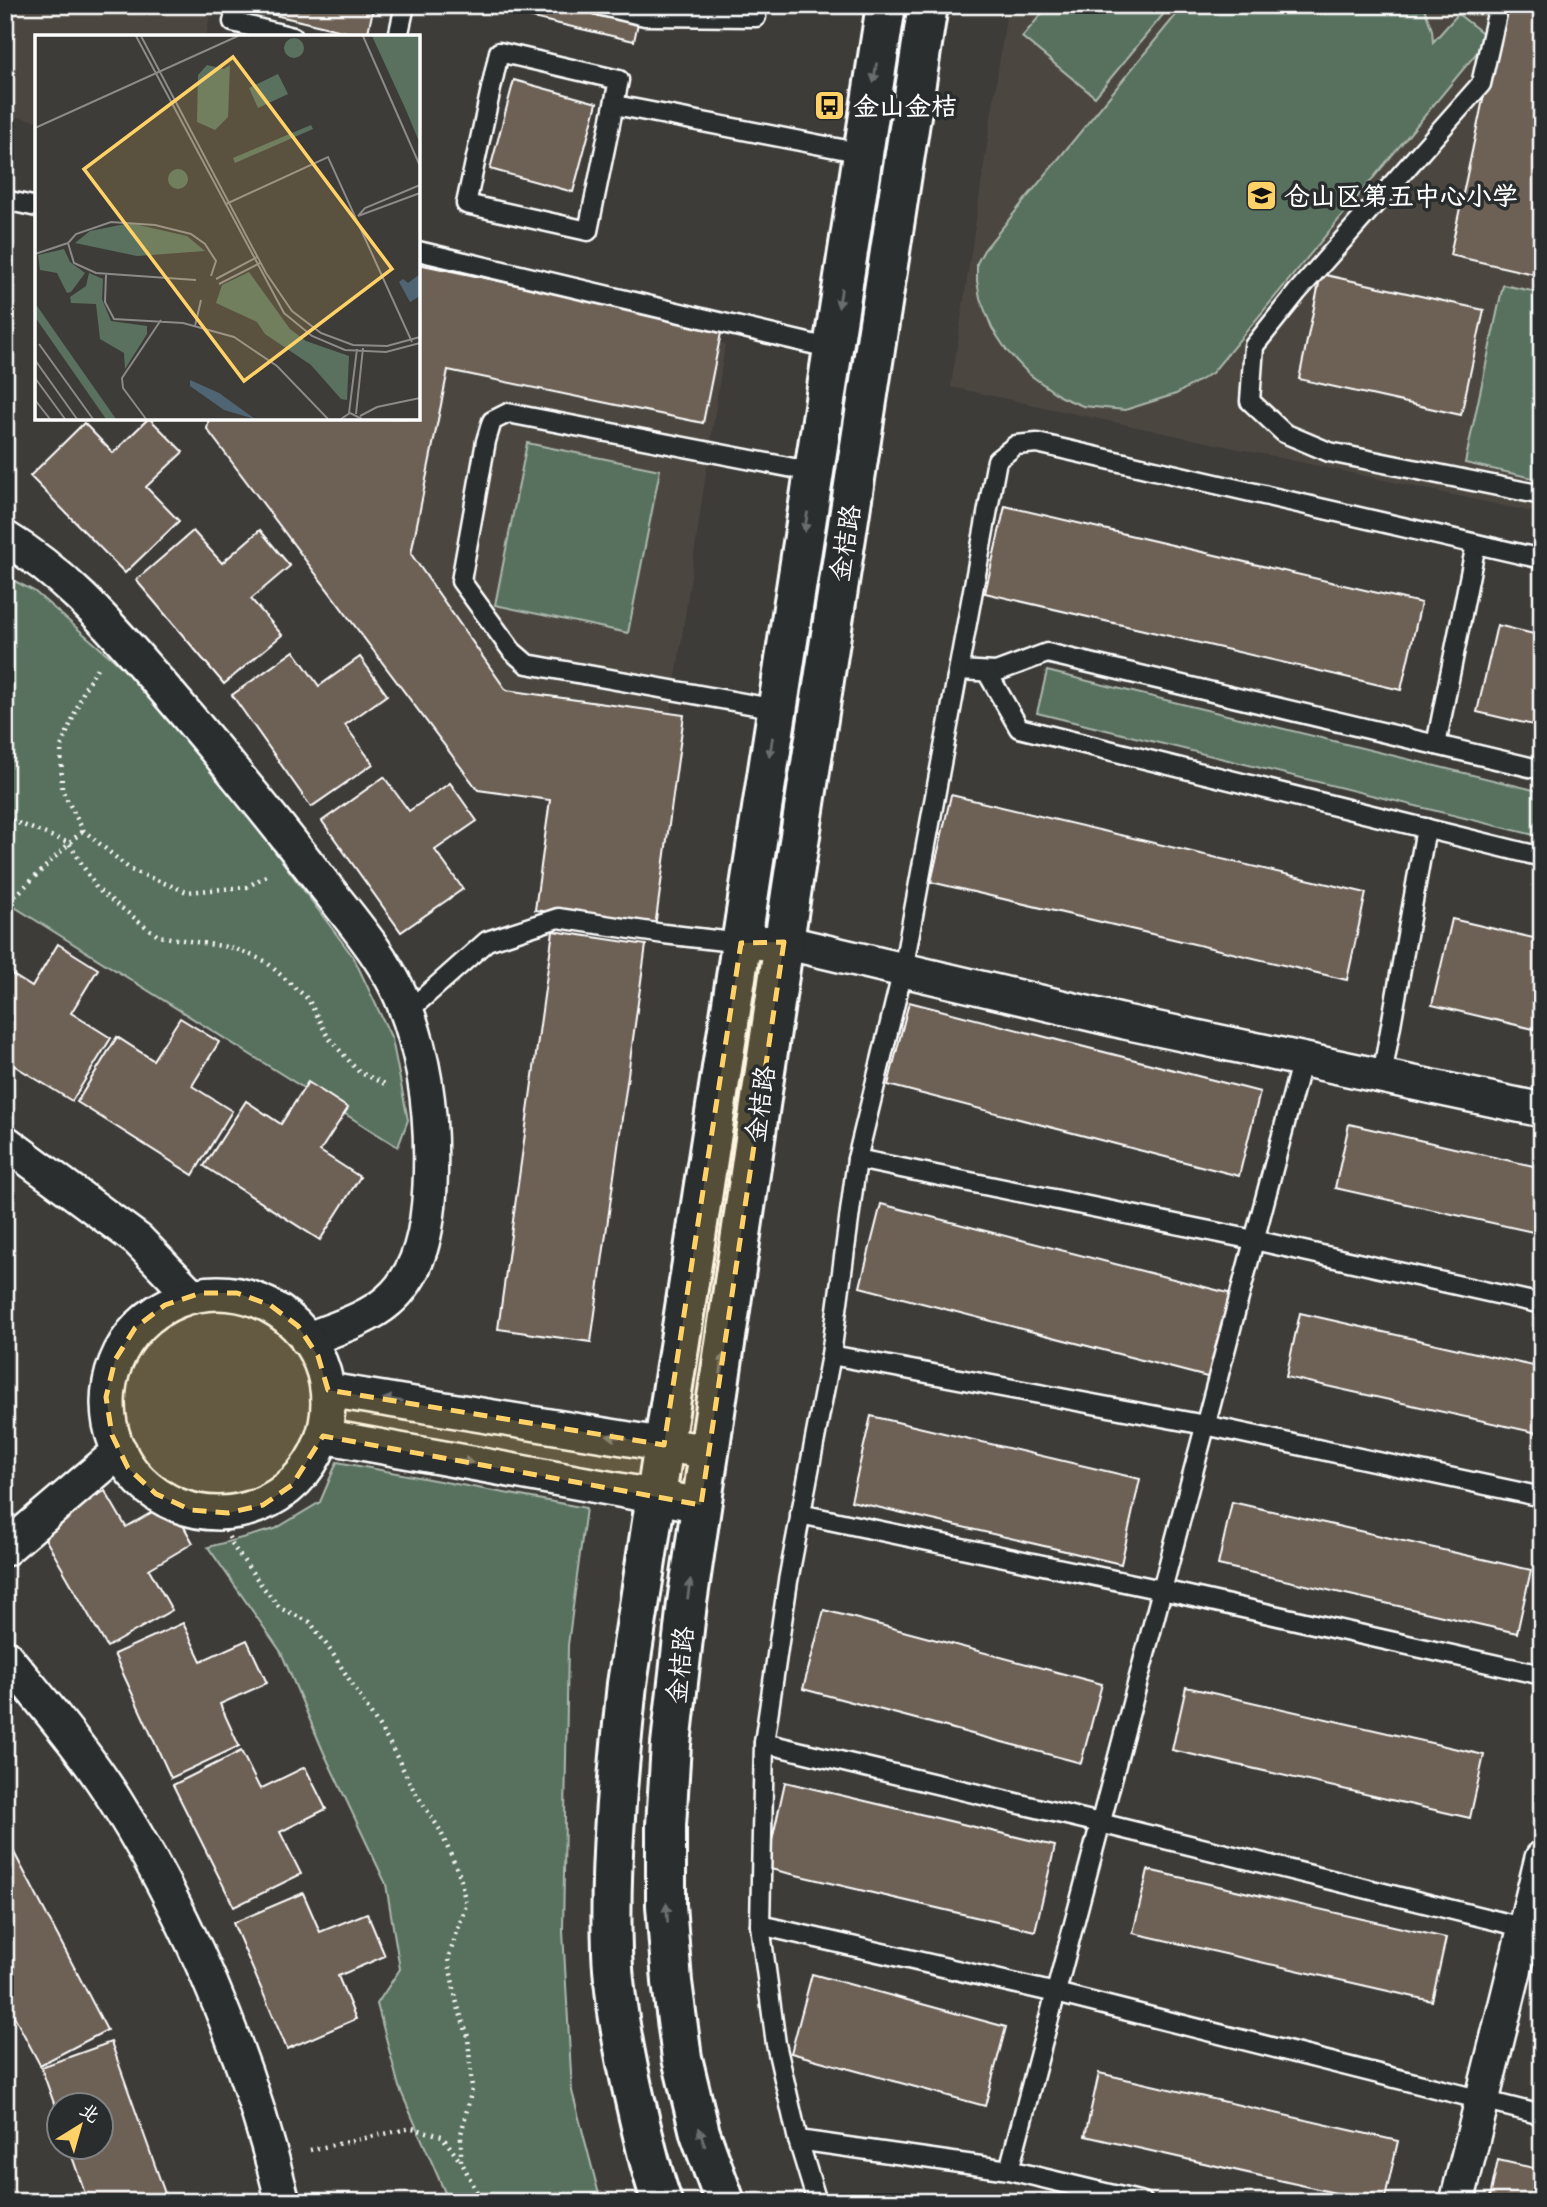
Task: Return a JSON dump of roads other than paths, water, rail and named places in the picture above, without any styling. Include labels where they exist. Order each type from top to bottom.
[{"type":"main road","points":[[662,2202],[652,2175],[620,2022],[612,1954],[611,1883],[616,1785],[627,1684],[886,5]]},
{"type":"main road","name":"金桔路","points":[[725,2202],[701,2133],[682,2058],[672,1982],[666,1905],[666,1826],[671,1744],[687,1603],[784,942],[928,5]]},
{"type":"street","points":[[5,538],[65,580],[117,634],[197,726],[350,917],[404,1003],[430,1105],[432,1154],[429,1207],[422,1247],[412,1271],[387,1302],[366,1315],[307,1340]]},
{"type":"street","points":[[741,943],[784,942],[1125,1022],[1542,1110]]},
{"type":"street","points":[[5,1142],[138,1240],[192,1296]]},
{"type":"street","points":[[201,1293],[237,1293],[270,1305],[298,1326],[307,1340],[318,1356],[328,1390],[327,1425],[314,1458],[292,1485],[263,1505],[228,1513],[191,1510],[156,1494],[128,1468],[112,1434],[106,1397],[115,1360],[135,1328],[165,1305],[201,1293]]},
{"type":"street","points":[[328,1390],[709,1452]]},
{"type":"street","points":[[323,1436],[701,1505]]},
{"type":"street","points":[[5,1549],[120,1451]]},
{"type":"street","points":[[5,1656],[82,1753],[114,1799],[153,1865],[192,1942],[233,2040],[256,2104],[283,2202]]},
{"type":"street","points":[[1457,2202],[1481,2100],[1533,1929],[1542,1858]]},
{"type":"lane","points":[[237,5],[233,22],[285,35]]},
{"type":"lane","points":[[398,35],[405,5]]},
{"type":"lane","points":[[598,5],[645,16],[756,11]]},
{"type":"lane","points":[[1499,5],[1480,84],[1297,292],[1254,346],[1250,401],[1284,433],[1329,452],[1542,495]]},
{"type":"lane","points":[[499,52],[619,80],[615,105],[588,231],[466,204],[499,52]]},
{"type":"lane","points":[[615,105],[862,153]]},
{"type":"lane","points":[[5,200],[35,207]]},
{"type":"lane","points":[[420,251],[833,349]]},
{"type":"lane","points":[[777,709],[527,664],[512,651],[461,581],[486,440],[492,421],[508,413],[814,472]]},
{"type":"lane","points":[[817,2202],[797,2140],[776,2044],[760,1925],[764,1743],[788,1581],[831,1355],[857,1159],[903,970],[997,460],[1016,445],[1037,443],[1542,559]]},
{"type":"lane","points":[[1436,745],[1476,544]]},
{"type":"lane","points":[[958,670],[996,672],[1047,653],[1542,770]]},
{"type":"lane","points":[[987,672],[1019,728],[1542,857]]},
{"type":"lane","points":[[1382,1076],[1426,828]]},
{"type":"lane","points":[[407,1012],[487,942],[558,918],[741,943]]},
{"type":"lane","points":[[1009,2170],[1302,1059]]},
{"type":"lane","points":[[857,1159],[1254,1240],[1542,1304]]},
{"type":"lane","points":[[831,1355],[1205,1425],[1542,1497]]},
{"type":"lane","points":[[800,1514],[1162,1590],[1542,1675]]},
{"type":"lane","points":[[764,1743],[1533,1929]]},
{"type":"lane","points":[[760,1925],[1056,1993],[1542,2115]]},
{"type":"lane","points":[[797,2140],[1009,2170],[1143,2202]]},
{"type":"place","name":"金山金桔","points":[[830,106]]},
{"type":"place","name":"仓山区第五中心小学","points":[[1261,196]]}]
